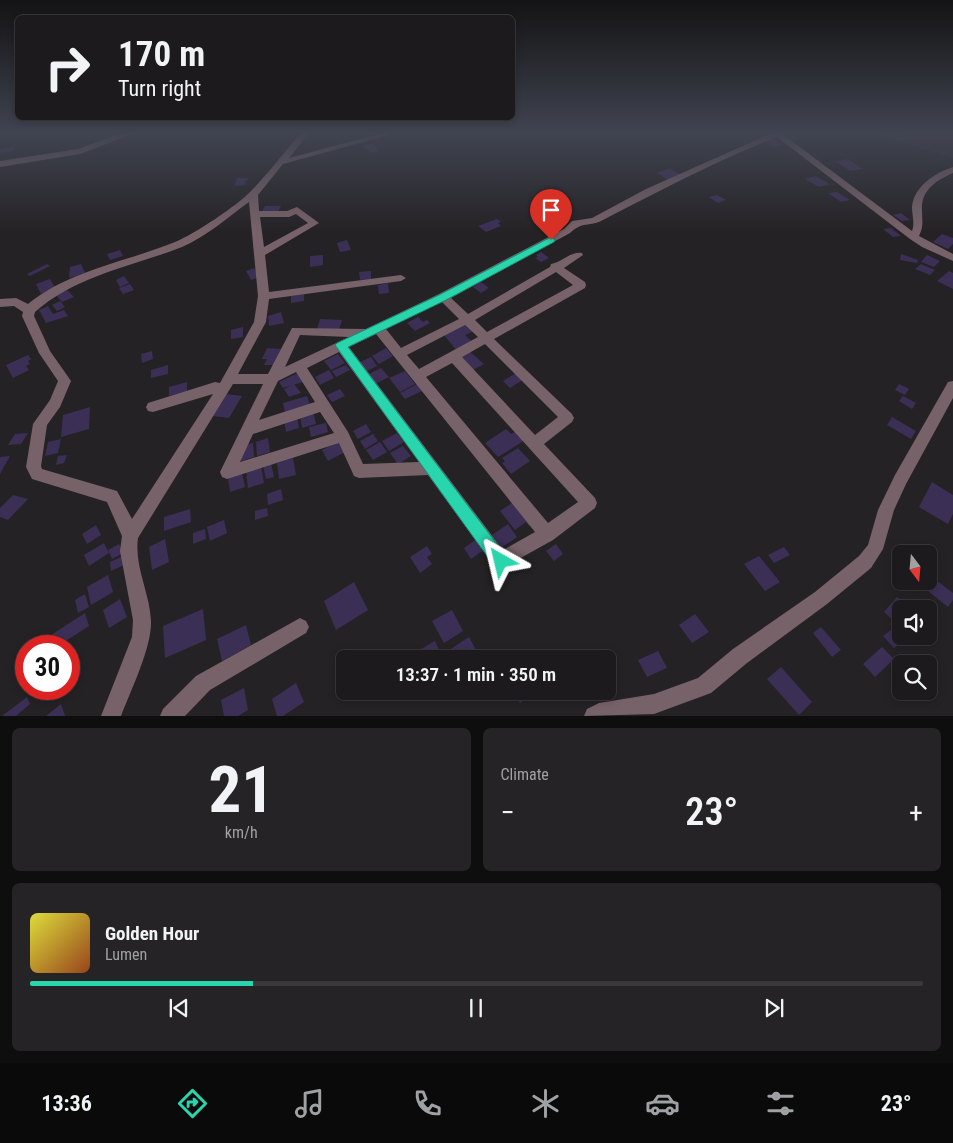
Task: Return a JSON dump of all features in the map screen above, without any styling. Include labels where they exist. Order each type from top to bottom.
[{"type":"street","points":[[130,536],[119,507],[112,496],[37,474],[33,467],[40,424],[55,402],[65,381],[45,353],[28,316],[29,310],[48,294],[73,282],[180,244],[253,196],[278,166]]},
{"type":"street","points":[[229,379],[271,379],[443,297],[567,232],[575,223],[595,220],[649,191],[705,166]]},
{"type":"street","points":[[820,166],[914,237],[953,258]]},
{"type":"street","points":[[914,237],[920,226],[917,207],[922,190],[935,178],[953,170]]},
{"type":"street","points":[[114,715],[141,637],[142,620],[128,551],[130,536],[221,393],[260,322],[264,296],[253,196]]},
{"type":"street","points":[[255,214],[289,214],[297,210],[314,223],[260,253]]},
{"type":"street","points":[[399,354],[466,320],[555,266],[578,255]]},
{"type":"street","points":[[419,375],[486,340],[582,285],[555,266]]},
{"type":"street","points":[[264,296],[401,278]]},
{"type":"street","points":[[443,297],[567,418],[534,444]]},
{"type":"street","points":[[0,303],[16,302],[29,310]]},
{"type":"street","points":[[344,436],[227,472],[296,331],[373,331],[419,375],[466,438],[547,534]]},
{"type":"street","points":[[341,345],[430,468],[501,561],[547,534],[589,503],[454,357]]},
{"type":"street","points":[[299,366],[344,436],[359,471],[430,468]]},
{"type":"street","points":[[594,716],[599,713],[663,702],[704,686],[740,656],[821,598],[865,562],[875,549],[886,510],[900,480],[953,386]]},
{"type":"street","points":[[153,407],[205,389],[215,387],[221,393]]},
{"type":"street","points":[[246,430],[324,405]]},
{"type":"street","points":[[170,716],[203,683],[300,627]]},
{"type":"building","points":[[843,166],[859,166],[863,169],[850,171]]},
{"type":"building","points":[[670,168],[683,176],[670,181],[657,173]]},
{"type":"building","points":[[815,176],[830,184],[819,187],[805,179]]},
{"type":"building","points":[[237,178],[248,178],[247,181],[244,181],[245,185],[234,186]]},
{"type":"building","points":[[837,192],[850,200],[841,202],[828,193]]},
{"type":"building","points":[[717,195],[726,200],[718,203],[709,197]]},
{"type":"building","points":[[265,206],[281,206],[278,212],[262,211]]},
{"type":"building","points":[[901,213],[910,220],[902,221],[893,215]]},
{"type":"building","points":[[497,219],[501,222],[498,223],[501,226],[486,232],[478,226]]},
{"type":"building","points":[[891,228],[901,236],[893,237],[883,229]]},
{"type":"building","points":[[942,234],[953,238],[953,244],[948,249],[933,242]]},
{"type":"building","points":[[347,240],[351,250],[340,252],[337,243]]},
{"type":"building","points":[[120,250],[123,256],[110,260],[107,254]]},
{"type":"building","points":[[541,252],[549,258],[541,262],[535,258]]},
{"type":"building","points":[[901,254],[918,260],[917,263],[900,260]]},
{"type":"building","points":[[323,255],[323,265],[310,267],[310,256]]},
{"type":"building","points":[[927,255],[940,261],[934,267],[921,262]]},
{"type":"building","points":[[47,264],[50,266],[30,276],[27,274]]},
{"type":"building","points":[[81,264],[85,273],[69,278],[70,267]]},
{"type":"building","points":[[921,264],[935,270],[930,275],[915,269]]},
{"type":"building","points":[[254,268],[259,277],[251,280],[246,271]]},
{"type":"building","points":[[371,271],[371,279],[360,280],[359,272]]},
{"type":"building","points":[[949,271],[953,273],[953,289],[937,281]]},
{"type":"building","points":[[124,276],[129,283],[120,287],[116,280]]},
{"type":"building","points":[[50,279],[55,288],[41,294],[36,284]]},
{"type":"building","points":[[481,282],[489,288],[481,293],[473,287]]},
{"type":"building","points":[[388,283],[389,293],[379,294],[378,285]]},
{"type":"building","points":[[130,284],[134,290],[123,294],[119,288]]},
{"type":"building","points":[[67,290],[74,297],[62,302],[56,295]]},
{"type":"building","points":[[304,294],[304,301],[291,303],[291,296]]},
{"type":"building","points":[[60,301],[65,307],[57,311],[52,305]]},
{"type":"building","points":[[48,306],[53,314],[64,310],[68,316],[46,323],[39,310]]},
{"type":"building","points":[[281,312],[284,323],[269,326],[268,316]]},
{"type":"building","points":[[418,317],[423,322],[427,320],[430,323],[415,331],[407,323]]},
{"type":"building","points":[[320,319],[342,320],[339,330],[317,329]]},
{"type":"building","points":[[463,323],[472,332],[465,335],[474,343],[458,352],[443,334]]},
{"type":"building","points":[[243,327],[243,337],[231,339],[231,330]]},
{"type":"building","points":[[267,348],[281,349],[274,365],[264,365],[267,359],[262,359]]},
{"type":"building","points":[[386,348],[393,356],[379,364],[372,356]]},
{"type":"building","points":[[152,351],[153,359],[142,363],[141,354]]},
{"type":"building","points":[[469,351],[484,364],[471,371],[460,356]]},
{"type":"building","points":[[338,354],[345,363],[331,370],[324,361]]},
{"type":"building","points":[[28,355],[31,359],[28,361],[30,364],[26,366],[29,370],[13,378],[6,365]]},
{"type":"building","points":[[371,357],[377,366],[365,372],[358,363]]},
{"type":"building","points":[[168,365],[168,374],[151,378],[151,370]]},
{"type":"building","points":[[346,365],[350,370],[336,377],[332,371]]},
{"type":"building","points":[[381,368],[389,377],[375,384],[367,375]]},
{"type":"building","points":[[329,370],[334,378],[320,385],[315,377]]},
{"type":"building","points":[[405,371],[415,384],[400,392],[389,378]]},
{"type":"building","points":[[298,373],[303,382],[283,388],[279,382]]},
{"type":"building","points":[[516,373],[523,380],[510,388],[503,381]]},
{"type":"building","points":[[187,382],[187,391],[169,396],[169,387]]},
{"type":"building","points":[[294,384],[301,393],[289,397],[284,389]]},
{"type":"building","points":[[417,384],[422,391],[405,399],[400,393]]},
{"type":"building","points":[[899,384],[909,389],[905,395],[895,390]]},
{"type":"building","points":[[340,389],[345,396],[332,402],[327,395]]},
{"type":"building","points":[[226,394],[242,396],[229,418],[213,416]]},
{"type":"building","points":[[307,396],[310,406],[285,413],[283,403]]},
{"type":"building","points":[[903,396],[916,403],[912,409],[899,401]]},
{"type":"building","points":[[90,407],[89,429],[61,437],[63,415]]},
{"type":"building","points":[[313,411],[316,424],[302,428],[300,415]]},
{"type":"building","points":[[297,416],[299,428],[286,432],[284,419]]},
{"type":"building","points":[[892,417],[916,431],[911,439],[887,425]]},
{"type":"building","points":[[326,423],[328,432],[311,437],[309,427]]},
{"type":"building","points":[[366,424],[371,432],[358,439],[353,431]]},
{"type":"building","points":[[506,429],[511,434],[517,431],[525,440],[498,457],[485,443]]},
{"type":"building","points":[[28,433],[21,444],[8,445],[15,434]]},
{"type":"building","points":[[397,433],[404,442],[389,451],[382,441]]},
{"type":"building","points":[[373,434],[378,441],[365,449],[360,441]]},
{"type":"building","points":[[268,438],[270,452],[257,456],[256,442]]},
{"type":"building","points":[[61,439],[58,453],[45,456],[48,442]]},
{"type":"building","points":[[341,440],[347,451],[328,461],[322,450]]},
{"type":"building","points":[[380,442],[387,452],[373,460],[366,450]]},
{"type":"building","points":[[253,443],[254,457],[241,461],[241,446]]},
{"type":"building","points":[[403,446],[411,456],[398,464],[390,453]]},
{"type":"building","points":[[518,448],[530,461],[511,474],[502,463],[505,461],[502,458]]},
{"type":"building","points":[[67,455],[64,463],[56,465],[58,456]]},
{"type":"building","points":[[10,456],[0,474],[0,457]]},
{"type":"building","points":[[293,458],[296,475],[279,479],[277,463]]},
{"type":"building","points":[[271,463],[274,477],[266,479],[263,466]]},
{"type":"building","points":[[261,466],[264,483],[248,488],[246,471]]},
{"type":"building","points":[[242,473],[245,487],[230,492],[228,478]]},
{"type":"building","points":[[932,482],[953,495],[953,514],[948,524],[919,507]]},
{"type":"building","points":[[281,489],[283,500],[268,505],[267,494]]},
{"type":"building","points":[[13,495],[28,499],[8,520],[0,517],[0,508]]},
{"type":"building","points":[[512,503],[534,523],[529,526],[526,522],[515,530],[500,511]]},
{"type":"building","points":[[267,508],[268,516],[255,520],[255,511]]},
{"type":"building","points":[[190,509],[191,522],[164,531],[164,517]]},
{"type":"building","points":[[224,520],[227,533],[210,541],[207,527]]},
{"type":"building","points":[[508,524],[517,537],[501,548],[492,535]]},
{"type":"building","points":[[96,525],[101,535],[87,544],[82,534]]},
{"type":"building","points":[[205,529],[206,539],[193,544],[193,533]]},
{"type":"building","points":[[165,539],[169,562],[152,570],[149,547]]},
{"type":"building","points":[[477,539],[485,549],[471,559],[464,548]]},
{"type":"building","points":[[104,543],[109,553],[89,566],[84,555]]},
{"type":"building","points":[[119,544],[123,553],[112,559],[108,550]]},
{"type":"building","points":[[556,544],[563,554],[554,561],[546,551]]},
{"type":"building","points":[[427,546],[432,554],[427,557],[432,564],[420,573],[410,557]]},
{"type":"building","points":[[784,547],[790,555],[774,563],[768,555]]},
{"type":"building","points":[[123,556],[124,565],[111,571],[110,562]]},
{"type":"building","points":[[759,556],[780,582],[765,591],[744,564]]},
{"type":"building","points":[[108,575],[113,592],[91,605],[87,587]]},
{"type":"building","points":[[354,582],[368,610],[336,630],[324,601]]},
{"type":"building","points":[[938,582],[953,593],[953,600],[948,607],[928,591],[938,590]]},
{"type":"building","points":[[85,594],[89,607],[78,613],[75,600]]},
{"type":"building","points":[[120,599],[127,617],[109,628],[103,610]]},
{"type":"building","points":[[892,603],[892,619],[884,612]]},
{"type":"building","points":[[203,609],[206,640],[165,658],[163,626]]},
{"type":"building","points":[[452,610],[463,631],[444,643],[432,621]]},
{"type":"building","points":[[85,613],[89,626],[75,635],[51,635]]},
{"type":"building","points":[[695,614],[709,632],[692,643],[679,625]]},
{"type":"building","points":[[246,625],[251,645],[222,661],[217,639]]},
{"type":"building","points":[[821,627],[841,650],[832,657],[813,633]]},
{"type":"building","points":[[892,629],[892,645],[898,645],[894,648],[883,636]]},
{"type":"building","points":[[469,637],[476,650],[449,650]]},
{"type":"building","points":[[435,641],[439,650],[421,650]]},
{"type":"building","points":[[882,647],[892,657],[892,661],[875,677],[863,664]]},
{"type":"building","points":[[658,651],[667,668],[647,677],[638,660]]},
{"type":"building","points":[[781,667],[812,702],[799,715],[767,679]]},
{"type":"building","points":[[296,683],[304,702],[283,716],[277,716],[272,699]]},
{"type":"building","points":[[244,688],[248,710],[238,716],[224,716],[221,700]]},
{"type":"building","points":[[23,700],[28,700],[30,704],[16,716],[2,716]]},
{"type":"building","points":[[61,704],[65,716],[46,716]]},
{"type":"route","points":[[501,561],[430,468],[341,345],[443,297],[551,240]]}]
